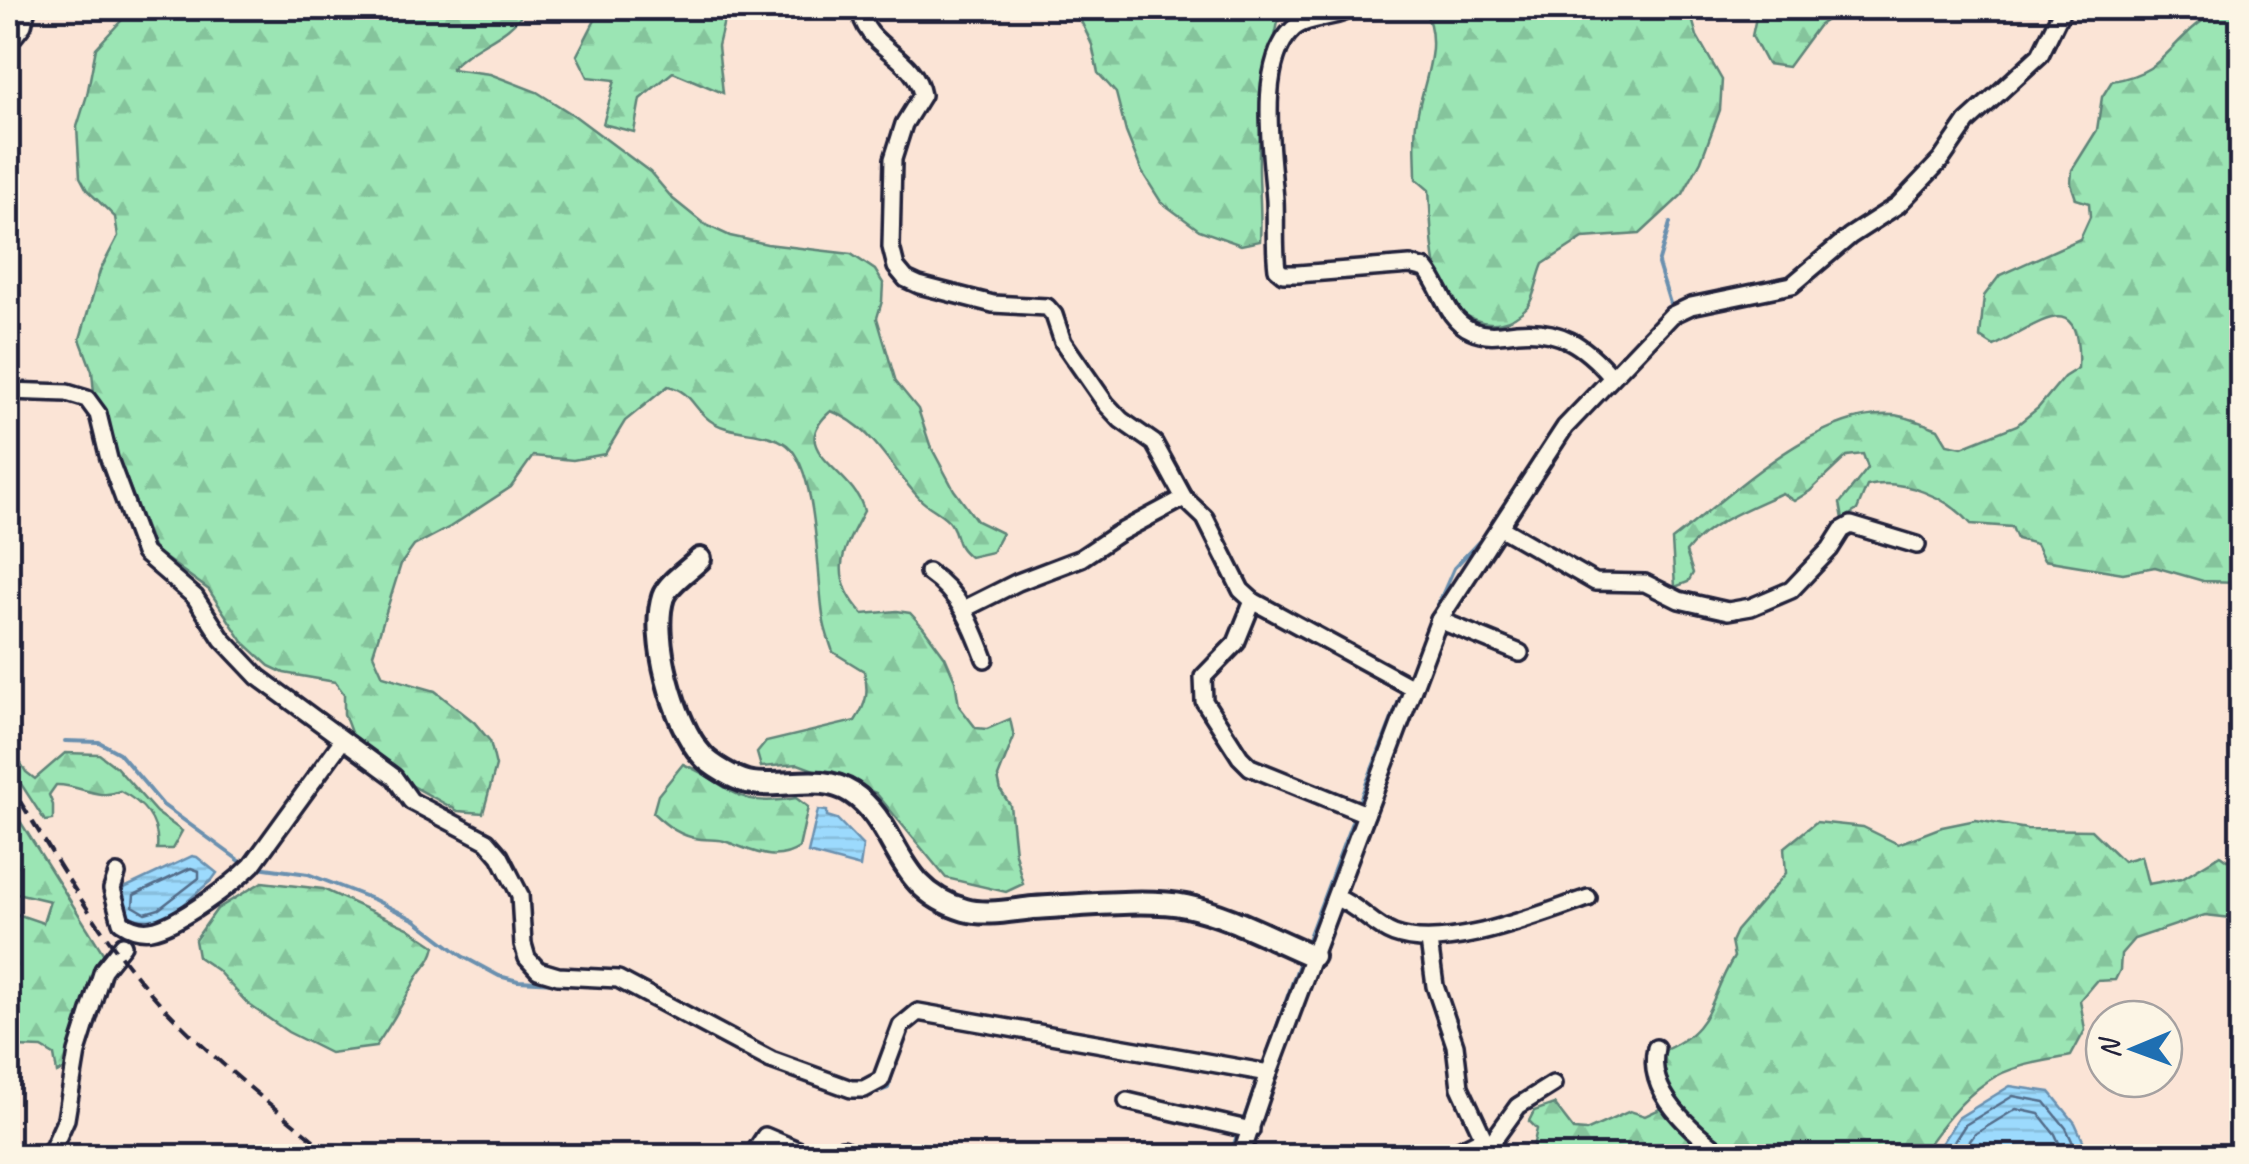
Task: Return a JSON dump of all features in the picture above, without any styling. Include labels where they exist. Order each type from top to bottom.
[{"type":"street","points":[[8,44],[23,25],[27,8]]},
{"type":"street","points":[[860,8],[867,32],[911,68],[922,95],[904,124],[893,159],[891,247],[896,267],[906,279],[938,290],[993,304],[1047,308],[1054,314],[1063,342],[1106,404],[1154,443],[1184,498],[1205,518],[1241,590],[1254,601],[1412,688]]},
{"type":"street","points":[[1346,8],[1332,16],[1297,24],[1278,56],[1269,116],[1277,269],[1283,274],[1298,274],[1410,264],[1426,269],[1449,311],[1473,332],[1490,335],[1532,331],[1576,342],[1611,376]]},
{"type":"street","points":[[1241,1156],[1439,620],[1565,427],[1672,315],[1708,302],[1792,285],[1850,236],[1898,205],[1941,160],[1967,122],[2040,55],[2062,8]]},
{"type":"street","points":[[8,390],[67,393],[87,399],[98,414],[109,460],[144,553],[195,597],[222,639],[258,677],[394,778],[411,801],[487,841],[500,856],[520,895],[523,944],[527,958],[538,970],[558,976],[618,979],[771,1060],[851,1089],[881,1080],[900,1026],[918,1012],[1269,1073]]},
{"type":"street","points":[[966,608],[1018,582],[1081,558],[1184,498]]},
{"type":"street","points":[[1501,528],[1595,582],[1645,583],[1679,600],[1728,611],[1751,608],[1790,590],[1850,525],[1916,545]]},
{"type":"street","points":[[700,560],[664,592],[658,622],[676,707],[686,733],[703,758],[746,782],[834,784],[853,794],[886,836],[906,871],[936,898],[968,911],[1185,906],[1313,956]]},
{"type":"street","points":[[928,572],[966,608],[985,659]]},
{"type":"street","points":[[1254,601],[1236,643],[1203,676],[1204,701],[1250,767],[1366,814]]},
{"type":"street","points":[[1439,620],[1520,653]]},
{"type":"street","points":[[44,1156],[53,1148],[66,1119],[77,1052],[103,970],[122,945],[140,931],[164,926],[236,881],[275,835],[342,741]]},
{"type":"street","points":[[117,874],[112,889],[121,922],[122,945]]},
{"type":"street","points":[[1336,898],[1347,901],[1393,934],[1429,941],[1482,932],[1588,898]]},
{"type":"street","points":[[121,922],[140,931]]},
{"type":"street","points":[[1429,941],[1435,986],[1455,1045],[1460,1087],[1486,1148]]},
{"type":"street","points":[[1656,1048],[1656,1074],[1670,1105],[1691,1129],[1725,1156]]},
{"type":"street","points":[[1448,1156],[1486,1148],[1518,1106],[1553,1084]]},
{"type":"street","points":[[1127,1101],[1250,1130]]},
{"type":"street","points":[[752,1156],[766,1136],[812,1156],[843,1149],[858,1156]]},
{"type":"green space","points":[[133,8],[526,8],[510,27],[451,69],[490,74],[537,92],[650,172],[673,199],[704,224],[730,236],[767,244],[851,254],[875,270],[883,283],[877,318],[896,382],[918,409],[930,445],[954,490],[977,521],[1002,533],[992,552],[970,557],[948,520],[920,499],[870,438],[831,411],[818,425],[814,438],[826,460],[858,496],[864,511],[845,551],[842,575],[852,600],[863,614],[910,613],[923,627],[945,657],[955,680],[959,706],[976,728],[987,729],[1010,719],[1014,737],[998,777],[1010,805],[1023,884],[1006,892],[946,878],[876,793],[798,764],[761,767],[757,753],[766,742],[855,721],[866,697],[864,671],[833,652],[827,634],[810,499],[797,458],[779,440],[714,423],[683,392],[668,386],[625,421],[605,454],[573,460],[533,456],[511,487],[414,546],[401,564],[373,654],[383,676],[435,691],[474,722],[490,741],[496,766],[483,813],[458,811],[411,785],[402,772],[353,738],[344,714],[344,694],[335,682],[284,673],[269,666],[243,642],[209,590],[154,550],[94,394],[92,371],[80,339],[100,271],[118,236],[115,217],[87,190],[80,177],[77,127],[96,48]]},
{"type":"green space","points":[[597,8],[727,8],[718,46],[723,93],[673,72],[640,99],[634,132],[603,124],[615,80],[588,77],[577,55]]},
{"type":"green space","points":[[1075,8],[1281,8],[1261,118],[1260,241],[1241,245],[1199,230],[1161,202],[1142,172],[1116,93],[1098,73],[1092,45]]},
{"type":"green space","points":[[1423,8],[1689,8],[1697,36],[1722,80],[1720,110],[1701,161],[1683,194],[1640,234],[1583,238],[1543,264],[1527,307],[1501,322],[1475,320],[1463,313],[1452,303],[1438,276],[1429,190],[1416,179],[1416,123],[1432,50]]},
{"type":"green space","points":[[1758,8],[1843,8],[1818,26],[1788,67],[1767,64],[1752,36]]},
{"type":"green space","points":[[2226,8],[2242,8],[2241,582],[2203,581],[2155,567],[2123,573],[2044,560],[2036,544],[2017,539],[2012,527],[1971,524],[1937,498],[1909,487],[1867,486],[1857,510],[1843,519],[1840,503],[1868,468],[1863,454],[1847,456],[1794,501],[1782,493],[1706,533],[1686,552],[1693,573],[1688,582],[1675,587],[1672,540],[1804,441],[1864,417],[1893,415],[1938,429],[1947,444],[1962,447],[2017,425],[2078,368],[2073,326],[2065,318],[2041,322],[1994,346],[1980,337],[1984,296],[2000,275],[2080,239],[2090,217],[2089,203],[2076,199],[2072,170],[2097,130],[2102,97],[2112,81],[2152,67],[2198,24]]},
{"type":"green space","points":[[8,742],[26,772],[35,779],[65,753],[99,754],[116,767],[156,812],[182,831],[172,849],[157,849],[156,830],[149,814],[120,791],[104,794],[56,785],[49,795],[53,820],[45,821],[8,764]]},
{"type":"green space","points":[[683,764],[745,798],[796,798],[808,807],[799,848],[780,855],[761,854],[724,841],[687,836],[669,826],[653,813],[658,795]]},
{"type":"green space","points":[[8,802],[105,956],[80,1017],[65,1069],[57,1073],[54,1055],[42,1048],[16,1047],[8,1064],[8,911],[43,923],[50,901],[8,891]]},
{"type":"green space","points":[[1976,820],[2027,829],[2091,830],[2123,861],[2141,856],[2148,884],[2182,878],[2220,855],[2227,860],[2241,855],[2241,919],[2205,915],[2134,939],[2121,954],[2115,980],[2096,981],[2080,1000],[2084,1032],[2071,1056],[2018,1067],[1988,1081],[1959,1106],[1920,1156],[1531,1156],[1537,1129],[1529,1121],[1534,1111],[1554,1104],[1574,1130],[1586,1131],[1630,1111],[1645,1116],[1675,1102],[1658,1053],[1677,1044],[1700,1024],[1734,957],[1731,942],[1736,931],[1786,873],[1784,848],[1816,822],[1863,827],[1898,844],[1942,827]]},
{"type":"green space","points":[[262,882],[323,889],[408,928],[435,946],[375,1047],[330,1053],[288,1032],[248,1004],[217,970],[198,957],[195,940],[217,909]]},
{"type":"water","points":[[818,810],[837,819],[863,846],[860,867],[808,853]]},
{"type":"water","points":[[192,856],[217,873],[212,880],[161,918],[139,919],[126,914],[122,889]]},
{"type":"water","points":[[2010,1086],[2050,1092],[2075,1123],[2090,1156],[1933,1156],[1958,1118]]},
{"type":"waterway","points":[[1670,223],[1658,264],[1672,310]]},
{"type":"waterway","points":[[1566,416],[1604,375]]},
{"type":"waterway","points":[[1434,614],[1454,568],[1486,534],[1545,444]]},
{"type":"waterway","points":[[1408,679],[1419,651]]},
{"type":"waterway","points":[[1358,805],[1404,688]]},
{"type":"waterway","points":[[65,741],[99,742],[119,753],[163,805],[244,864]]},
{"type":"waterway","points":[[1306,945],[1355,814]]},
{"type":"waterway","points":[[258,867],[308,874],[375,900],[415,920],[462,956],[499,976],[575,984]]},
{"type":"waterway","points":[[1262,1068],[1301,959]]},
{"type":"waterway","points":[[980,1030],[1257,1080]]},
{"type":"waterway","points":[[869,1095],[888,1088],[900,1050]]},
{"type":"waterway","points":[[1242,1124],[1257,1081]]},
{"type":"waterway","points":[[1230,1156],[1238,1133]]},
{"type":"railway","points":[[8,782],[92,916],[150,992],[215,1057],[333,1156]]}]
